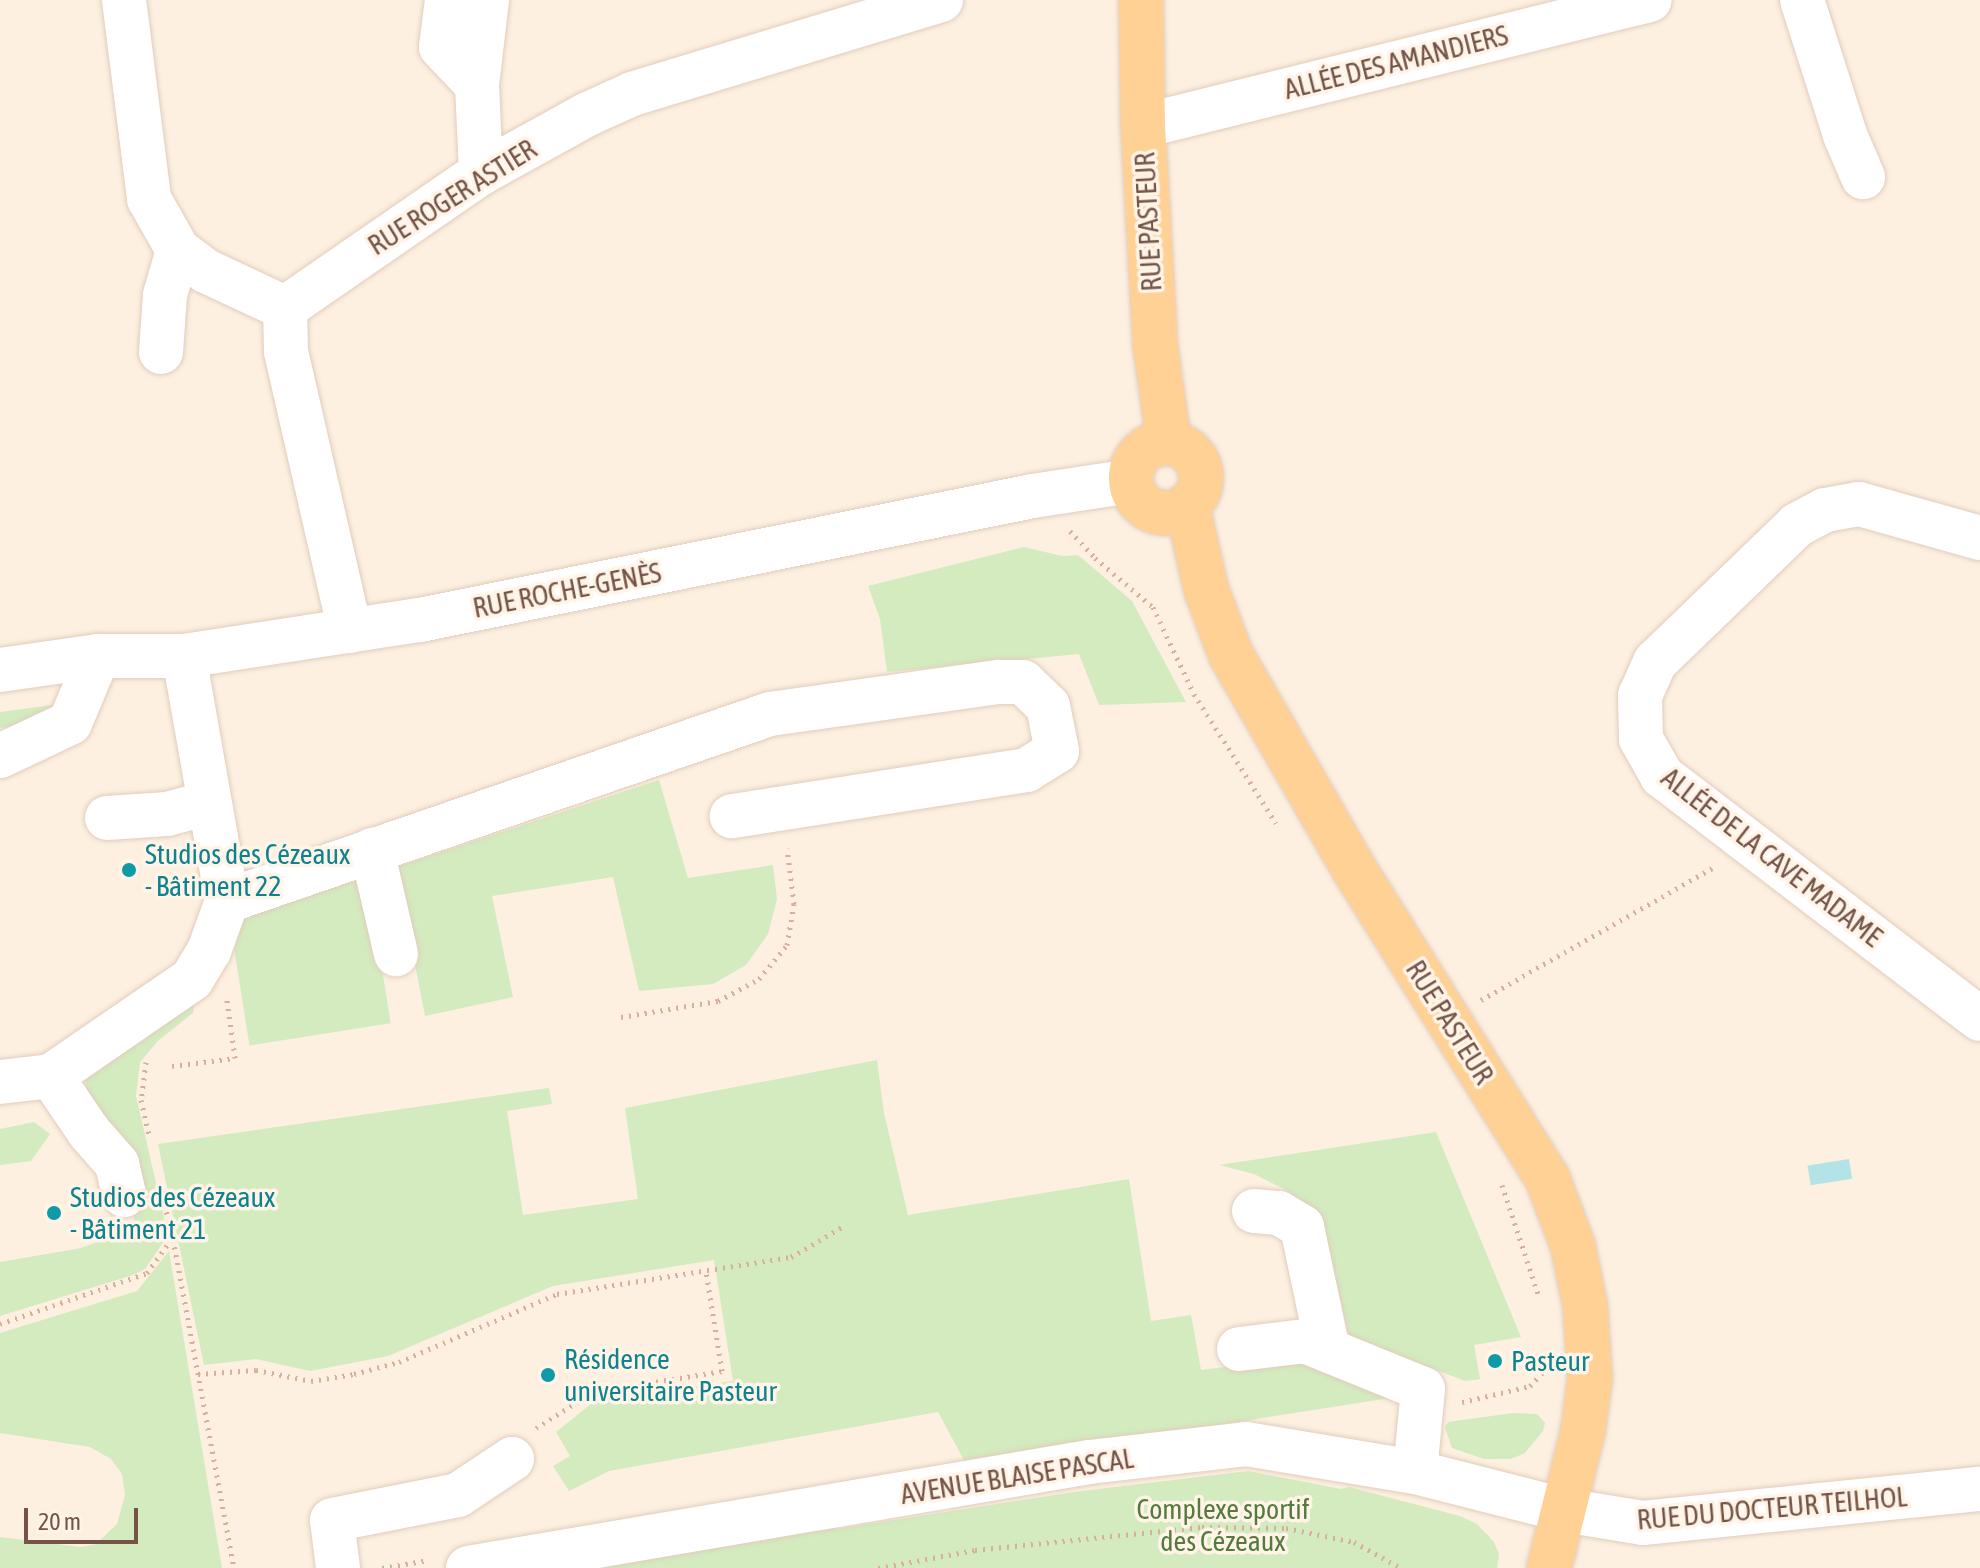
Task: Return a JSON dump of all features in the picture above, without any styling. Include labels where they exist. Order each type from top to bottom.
[{"type":"main road","name":"RUE PASTEUR","points":[[1141,0],[1143,126],[1155,344],[1169,443]]},
{"type":"main road","points":[[1158,443],[1169,443],[1190,453],[1197,462],[1200,486],[1187,505],[1167,513],[1147,507],[1133,491],[1131,471],[1141,453],[1158,443]]},
{"type":"main road","name":"RUE PASTEUR","points":[[1187,505],[1206,589],[1231,655],[1354,869],[1548,1180],[1573,1246],[1585,1305],[1590,1378],[1583,1431],[1549,1568]]},
{"type":"street","points":[[124,0],[149,199],[178,250],[206,271],[285,308],[286,351],[350,631]]},
{"type":"street","points":[[447,0],[441,47],[477,85]]},
{"type":"street","points":[[481,173],[477,85],[487,0]]},
{"type":"street","name":"RUE ROGER ASTIER","points":[[285,308],[481,173],[632,94],[941,0]]},
{"type":"street","name":"ALLÉE DES AMANDIERS","points":[[1143,126],[1650,0]]},
{"type":"street","points":[[1802,0],[1845,135],[1863,177]]},
{"type":"street","points":[[161,352],[165,295],[178,250]]},
{"type":"street","name":"RUE ROCHE-GENÈS","points":[[0,670],[98,656],[184,656],[435,617],[1033,496],[1131,481]]},
{"type":"street","name":"ALLÉE DE LA CAVE MADAME","points":[[1973,998],[1752,846],[1662,776],[1641,739],[1640,695],[1655,662],[1797,525],[1825,510],[1859,504],[1980,538]]},
{"type":"street","points":[[0,756],[70,723],[98,656]]},
{"type":"street","points":[[0,1082],[51,1076],[192,979],[209,951],[227,901],[184,656]]},
{"type":"street","points":[[227,901],[770,714],[999,682],[1023,682],[1048,706],[1057,751],[1027,770],[732,816]]},
{"type":"street","points":[[107,818],[167,814],[208,803]]},
{"type":"street","points":[[372,850],[396,954]]},
{"type":"street","points":[[51,1076],[89,1132],[117,1164],[124,1195]]},
{"type":"street","points":[[1254,1211],[1279,1213],[1302,1227],[1328,1350]]},
{"type":"street","points":[[1239,1349],[1305,1341],[1423,1389],[1415,1472]]},
{"type":"street","name":"AVENUE BLAISE PASCAL","points":[[468,1568],[1089,1462],[1246,1444],[1415,1472],[1564,1510]]},
{"type":"street","points":[[338,1568],[332,1520],[458,1495],[512,1459]]},
{"type":"street","name":"RUE DU DOCTEUR TEILHOL","points":[[1564,1510],[1643,1523],[1980,1489]]},
{"type":"path","points":[[621,1017],[718,1001],[759,979],[787,945],[794,904],[781,809]]},
{"type":"path","points":[[1449,1019],[1752,846]]},
{"type":"path","points":[[172,1066],[235,1058],[224,977],[209,951]]},
{"type":"path","points":[[1501,1179],[1504,1201],[1542,1305]]},
{"type":"path","points":[[198,1374],[256,1370],[311,1381],[354,1374],[399,1362],[557,1294],[791,1257],[842,1227]]},
{"type":"path","points":[[173,1237],[234,1568]]},
{"type":"path","points":[[512,1459],[509,1445],[593,1392],[722,1371],[706,1271]]},
{"type":"path","points":[[1421,1411],[1530,1386],[1549,1363]]},
{"type":"path","points":[[878,1568],[975,1550],[1202,1527],[1286,1528],[1354,1542],[1401,1568]]},
{"type":"green space","points":[[1024,547],[1062,556],[1078,555],[1132,601],[1186,702],[1099,705],[1079,654],[887,672],[880,619],[868,586]]},
{"type":"green space","points":[[53,705],[54,709],[36,722],[0,728],[0,712]]},
{"type":"green space","points":[[659,780],[688,878],[773,865],[777,899],[768,934],[746,965],[713,984],[639,991],[613,877],[492,896],[513,997],[425,1016],[396,867]]},
{"type":"green space","points":[[368,880],[391,1023],[249,1046],[227,902]]},
{"type":"green space","points":[[195,999],[193,1013],[158,1041],[140,1062],[136,1096],[168,1235],[145,1269],[133,1275],[0,1316],[0,1262],[81,1248],[97,1242],[112,1225],[134,1222],[130,1156],[93,1121],[83,1068]]},
{"type":"green space","points":[[877,1060],[884,1113],[908,1215],[1129,1179],[1151,1321],[1191,1315],[1201,1370],[1303,1357],[1403,1396],[966,1464],[938,1412],[609,1471],[569,1491],[553,1466],[570,1456],[556,1432],[596,1400],[733,1381],[714,1260],[553,1286],[388,1356],[310,1371],[256,1359],[204,1365],[158,1144],[549,1088],[552,1104],[507,1111],[523,1215],[638,1199],[625,1108]]},
{"type":"green space","points":[[34,1122],[50,1134],[31,1161],[0,1165],[0,1129]]},
{"type":"green space","points":[[1436,1132],[1521,1337],[1474,1345],[1480,1379],[1465,1381],[1349,1336],[1322,1222],[1307,1205],[1286,1190],[1254,1174],[1219,1165]]},
{"type":"green space","points":[[169,1251],[222,1568],[0,1568],[0,1537],[81,1547],[96,1544],[117,1524],[125,1495],[122,1474],[111,1459],[90,1447],[0,1433],[0,1333],[137,1291]]},
{"type":"green space","points":[[1513,1413],[1537,1414],[1545,1423],[1543,1431],[1525,1453],[1511,1459],[1484,1459],[1452,1448],[1445,1427],[1448,1422]]},
{"type":"green space","name":"Complexe sportif des Cézeaux","points":[[1248,1471],[1341,1489],[1349,1487],[1460,1516],[1477,1524],[1494,1542],[1499,1554],[1497,1568],[587,1568],[776,1538],[776,1535],[834,1525],[836,1529],[1074,1492]]},
{"type":"water","points":[[1849,1159],[1852,1179],[1811,1185],[1808,1166]]},
{"type":"place","name":"Studios des Cézeaux - Bâtiment 22","points":[[129,870]]},
{"type":"place","name":"Studios des Cézeaux - Bâtiment 21","points":[[54,1213]]},
{"type":"place","name":"Pasteur","points":[[1495,1361]]},
{"type":"place","name":"Résidence universitaire Pasteur","points":[[548,1375]]}]
